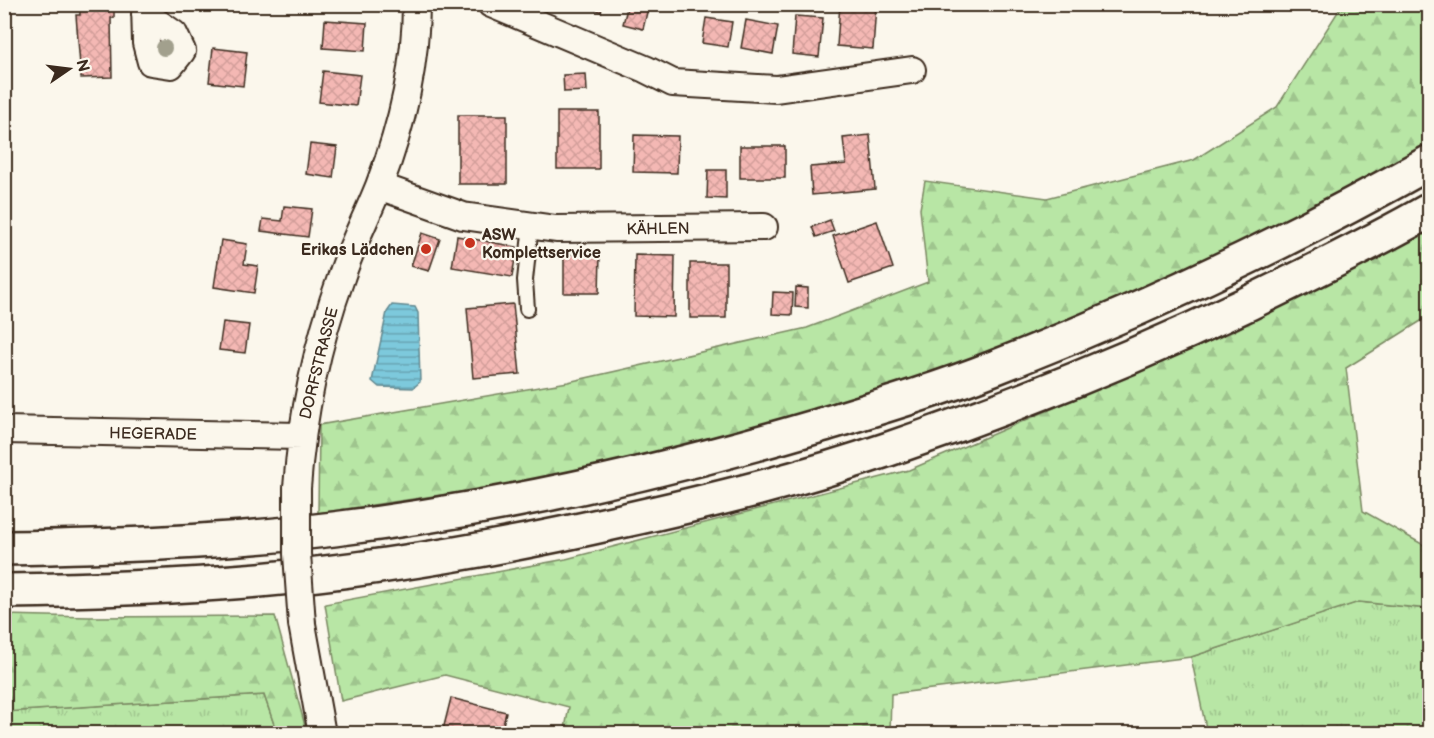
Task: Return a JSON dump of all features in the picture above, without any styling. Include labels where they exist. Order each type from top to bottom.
[{"type":"highway","points":[[4,548],[124,546],[334,529],[465,510],[548,494],[675,466],[747,447],[870,411],[992,369],[1082,332],[1168,296],[1303,230],[1430,162]]},
{"type":"highway","points":[[4,591],[123,589],[261,580],[347,570],[440,557],[559,536],[757,488],[886,451],[1092,374],[1176,338],[1290,283],[1430,210]]},
{"type":"street","name":"DORFSTRASSE","points":[[327,733],[302,624],[297,554],[297,488],[301,436],[314,367],[342,275],[379,186],[401,119],[410,76],[416,4]]},
{"type":"street","points":[[491,4],[673,83],[776,89],[912,70]]},
{"type":"street","name":"KÄHLEN","points":[[379,186],[463,216],[556,229],[764,227]]},
{"type":"street","name":"HEGERADE","points":[[4,430],[301,436]]},
{"type":"lane","points":[[527,309],[525,280],[531,225]]},
{"type":"green space","points":[[1353,5],[1429,5],[1429,148],[1252,243],[1067,324],[844,406],[583,474],[318,513],[319,425],[568,382],[807,328],[928,282],[920,209],[925,181],[1047,198],[1194,160],[1277,107],[1339,10]]},
{"type":"green space","points":[[1429,224],[1429,316],[1346,368],[1363,511],[1429,548],[1429,609],[1359,602],[1191,657],[891,694],[890,733],[564,734],[569,707],[445,675],[341,701],[325,604],[566,559],[909,470],[1234,331]]},
{"type":"green space","points":[[1358,602],[1429,609],[1429,733],[1207,733],[1191,657]]},
{"type":"green space","points":[[4,615],[275,616],[307,733],[277,733],[264,695],[5,712]]},
{"type":"green space","points":[[264,695],[277,733],[5,733],[4,712]]},
{"type":"water","points":[[392,305],[415,307],[418,313],[420,382],[413,388],[379,387],[372,381],[387,312]]},
{"type":"building","points":[[80,4],[114,4],[114,18],[111,18],[112,77],[81,78],[76,15],[80,15]]},
{"type":"building","points":[[583,4],[603,4],[601,12]]},
{"type":"building","points":[[628,4],[649,4],[643,29],[623,24]]},
{"type":"building","points":[[840,4],[876,5],[873,49],[837,46]]},
{"type":"building","points":[[795,16],[823,18],[819,57],[792,54]]},
{"type":"building","points":[[706,18],[732,22],[728,47],[702,43]]},
{"type":"building","points":[[325,20],[367,23],[365,51],[323,48]]},
{"type":"building","points":[[746,20],[778,26],[773,54],[741,48]]},
{"type":"building","points":[[213,48],[247,52],[243,86],[209,82]]},
{"type":"building","points":[[323,71],[360,75],[356,106],[319,102]]},
{"type":"building","points":[[586,74],[587,91],[564,92],[563,75]]},
{"type":"building","points":[[557,112],[599,112],[599,169],[557,169]]},
{"type":"building","points":[[458,115],[507,115],[507,184],[458,184]]},
{"type":"building","points":[[634,135],[678,136],[677,173],[633,172]]},
{"type":"building","points":[[870,135],[875,189],[812,195],[810,167],[846,164],[843,138]]},
{"type":"building","points":[[310,144],[337,147],[333,178],[306,174]]},
{"type":"building","points":[[740,146],[785,146],[785,178],[740,178]]},
{"type":"building","points":[[708,170],[726,170],[726,199],[707,198]]},
{"type":"building","points":[[284,206],[312,209],[308,237],[261,231],[263,219],[282,221]]},
{"type":"building","points":[[830,220],[834,231],[816,237],[812,227]]},
{"type":"building","points":[[877,221],[893,268],[849,283],[833,236]]},
{"type":"building","points":[[422,233],[440,239],[429,271],[411,266]]},
{"type":"building","points":[[457,236],[517,247],[512,277],[452,267]]},
{"type":"building","points":[[221,240],[247,244],[244,264],[258,266],[254,293],[214,287]]},
{"type":"building","points":[[564,254],[600,255],[599,293],[564,293]]},
{"type":"building","points":[[635,255],[675,256],[674,317],[634,316]]},
{"type":"building","points":[[690,263],[726,263],[726,318],[690,318]]},
{"type":"building","points":[[796,287],[808,288],[808,308],[795,307]]},
{"type":"building","points":[[773,292],[793,293],[792,315],[772,314]]},
{"type":"building","points":[[513,304],[520,374],[473,378],[467,308]]},
{"type":"building","points":[[223,322],[249,325],[245,353],[219,350]]},
{"type":"building","points":[[451,698],[506,712],[501,734],[442,734]]},
{"type":"place","name":"ASW Komplettservice","points":[[470,243]]},
{"type":"place","name":"Erikas Lädchen","points":[[426,249]]}]
